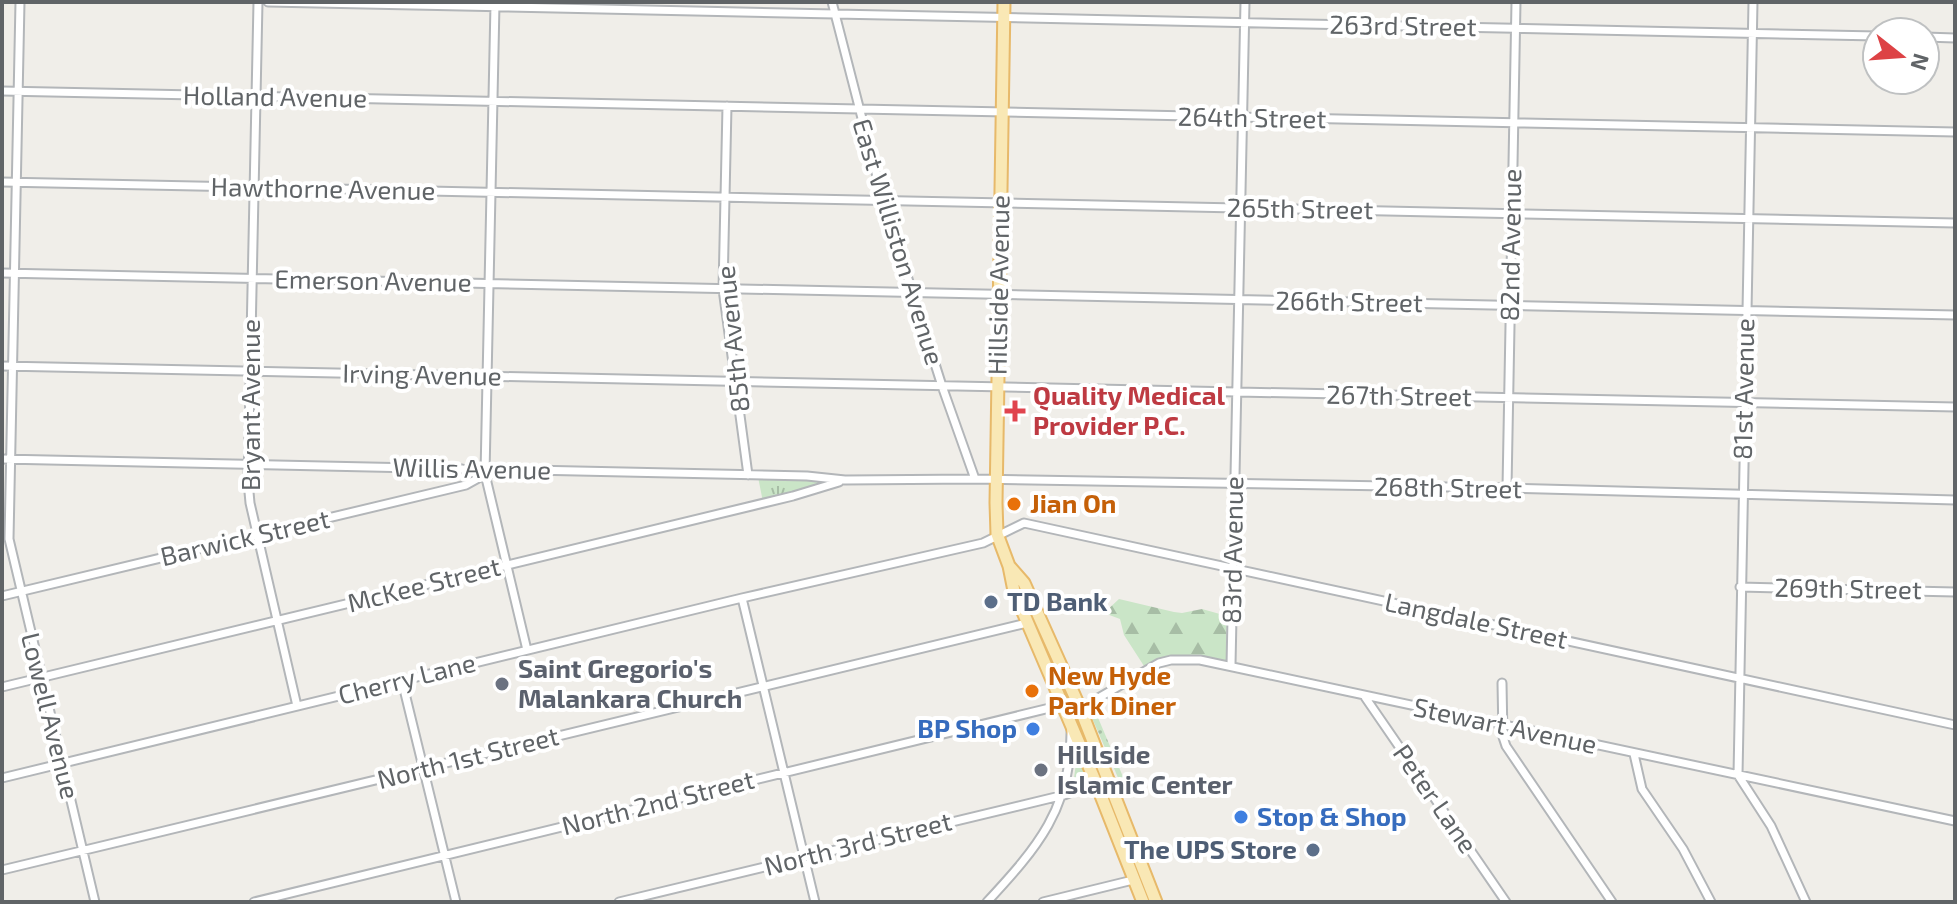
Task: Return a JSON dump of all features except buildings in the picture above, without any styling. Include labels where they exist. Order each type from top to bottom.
[{"type":"main road","name":"Hillside Avenue","points":[[1004,2],[997,534],[1014,591],[1143,902]]},
{"type":"main road","name":"Hillside Avenue","points":[[1009,566],[1024,583],[1080,708],[1156,902]]},
{"type":"street","name":"Lowell Avenue","points":[[20,2],[12,366],[6,459],[9,539],[95,902]]},
{"type":"street","name":"Bryant Avenue","points":[[258,2],[250,503],[297,706]]},
{"type":"street","name":"263rd Street","points":[[268,2],[449,7],[494,4],[1861,36]]},
{"type":"street","name":"East Williston Avenue","points":[[832,2],[883,200],[975,479]]},
{"type":"street","name":"83rd Avenue","points":[[1231,665],[1245,2]]},
{"type":"street","name":"82nd Avenue","points":[[1507,488],[1516,2]]},
{"type":"street","name":"81st Avenue","points":[[1738,775],[1753,2]]},
{"type":"street","points":[[494,4],[485,474],[527,650]]},
{"type":"street","name":"Holland Avenue","points":[[2,91],[548,102]]},
{"type":"street","name":"264th Street","points":[[548,102],[1955,132]]},
{"type":"street","name":"85th Avenue","points":[[727,106],[723,289],[748,475]]},
{"type":"street","name":"Hawthorne Avenue","points":[[2,182],[645,195]]},
{"type":"street","name":"265th Street","points":[[645,195],[1955,223]]},
{"type":"street","name":"Emerson Avenue","points":[[2,273],[744,289]]},
{"type":"street","name":"266th Street","points":[[744,289],[1955,315]]},
{"type":"street","name":"Irving Avenue","points":[[2,366],[843,384]]},
{"type":"street","name":"267th Street","points":[[843,384],[1955,407]]},
{"type":"street","name":"Willis Avenue","points":[[6,459],[462,469],[485,474],[531,470],[845,480],[941,479]]},
{"type":"street","name":"Barwick Street","points":[[2,596],[466,485],[485,474]]},
{"type":"street","name":"268th Street","points":[[941,479],[1507,488],[1955,500]]},
{"type":"street","name":"McKee Street","points":[[2,687],[793,496],[845,480]]},
{"type":"street","name":"Langdale Street","points":[[997,534],[1024,523],[1955,725]]},
{"type":"street","name":"Cherry Lane","points":[[2,778],[742,598],[983,543],[997,534]]},
{"type":"street","name":"269th Street","points":[[1740,587],[1955,592]]},
{"type":"street","points":[[742,598],[815,902]]},
{"type":"street","name":"North 1st Street","points":[[2,870],[1027,623]]},
{"type":"street","name":"Stewart Avenue","points":[[1067,715],[1159,663],[1187,659],[1231,665],[1365,697],[1955,821]]},
{"type":"street","points":[[402,681],[456,902]]},
{"type":"street","points":[[1502,683],[1502,725],[1506,746],[1612,902]]},
{"type":"street","name":"Peter Lane","points":[[1365,697],[1506,902]]},
{"type":"street","points":[[987,902],[1028,858],[1064,795],[1067,715]]},
{"type":"street","name":"North 2nd Street","points":[[254,902],[785,772],[1067,715]]},
{"type":"street","points":[[1634,754],[1642,789],[1683,849],[1711,902]]},
{"type":"street","points":[[1738,775],[1771,826],[1806,902]]},
{"type":"street","name":"North 3rd Street","points":[[619,902],[1064,795],[1096,783]]},
{"type":"street","points":[[1043,902],[1133,880]]},
{"type":"green space","points":[[758,477],[825,482],[763,502]]},
{"type":"green space","points":[[1119,599],[1174,612],[1202,609],[1227,616],[1226,661],[1183,655],[1144,666],[1124,635],[1120,619],[1104,613]]},
{"type":"green space","points":[[1096,713],[1132,798],[1126,796],[1092,718]]},
{"type":"green space","points":[[1077,755],[1089,781],[1074,787],[1073,786]]},
{"type":"place","name":"Quality Medical Provider P.C.","points":[[1015,411]]},
{"type":"place","name":"Jian On","points":[[1014,504]]},
{"type":"place","name":"TD Bank","points":[[991,602]]},
{"type":"place","name":"Saint Gregorio's Malankara Church","points":[[502,684]]},
{"type":"place","name":"New Hyde Park Diner","points":[[1032,691]]},
{"type":"place","name":"BP Shop","points":[[1033,729]]},
{"type":"place","name":"Hillside Islamic Center","points":[[1041,770]]},
{"type":"place","name":"Stop & Shop","points":[[1241,817]]},
{"type":"place","name":"The UPS Store","points":[[1313,850]]}]
